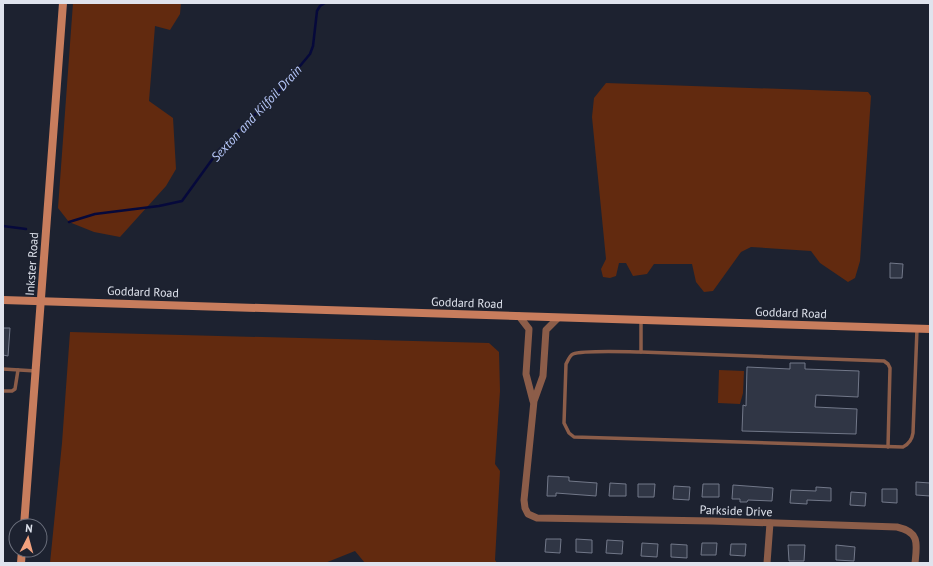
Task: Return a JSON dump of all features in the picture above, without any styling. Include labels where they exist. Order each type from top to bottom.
[{"type":"main road","name":"Inkster Road","points":[[25,518],[64,3]]},
{"type":"main road","name":"Goddard Road","points":[[3,300],[930,329]]},
{"type":"street","points":[[519,316],[529,329],[526,374],[534,401]]},
{"type":"street","points":[[534,401],[543,376],[546,330],[558,318]]},
{"type":"street","name":"Parkside Drive","points":[[534,401],[524,500],[525,508],[528,514],[536,518],[887,526],[905,528],[910,531],[916,539],[917,544],[915,563]]},
{"type":"street","points":[[767,563],[770,523]]},
{"type":"lane","points":[[641,320],[641,352]]},
{"type":"lane","points":[[888,447],[890,368],[884,361],[641,352],[583,352],[573,354],[566,364],[564,423],[569,433],[574,437],[903,448],[912,440],[913,433],[917,329]]},
{"type":"lane","points":[[3,369],[36,371]]},
{"type":"lane","points":[[3,391],[12,391],[15,389],[18,370]]},
{"type":"shaded area","points":[[73,3],[181,3],[180,14],[170,30],[155,26],[149,101],[173,118],[176,169],[166,186],[120,237],[94,232],[69,222],[58,208]]},
{"type":"shaded area","points":[[606,83],[868,92],[871,96],[860,261],[855,278],[848,282],[820,263],[811,251],[751,247],[741,252],[713,291],[704,292],[696,282],[692,264],[654,264],[647,274],[633,276],[626,263],[619,263],[616,276],[610,278],[603,277],[601,269],[606,259],[592,117],[594,98]]},
{"type":"shaded area","points":[[70,332],[489,343],[499,352],[500,391],[495,464],[500,471],[495,560],[497,563],[365,563],[355,551],[325,563],[50,563],[62,443]]},
{"type":"shaded area","points":[[719,370],[744,371],[743,393],[740,404],[718,403]]},
{"type":"building","points":[[890,263],[903,264],[902,278],[890,278]]},
{"type":"building","points":[[3,328],[10,328],[8,356],[3,355]]},
{"type":"building","points":[[790,363],[805,363],[805,369],[859,371],[858,397],[816,395],[815,407],[857,409],[856,434],[742,431],[743,405],[746,406],[747,367],[790,369]]},
{"type":"building","points":[[548,476],[569,477],[569,481],[597,483],[596,496],[556,493],[556,496],[547,496]]},
{"type":"building","points":[[916,482],[930,483],[930,496],[916,495]]},
{"type":"building","points":[[610,483],[626,484],[626,496],[609,496]]},
{"type":"building","points":[[638,484],[655,484],[654,497],[638,497]]},
{"type":"building","points":[[703,484],[719,484],[719,497],[702,497]]},
{"type":"building","points":[[733,485],[773,488],[772,501],[748,500],[747,502],[740,502],[740,499],[732,499]]},
{"type":"building","points":[[674,486],[690,487],[689,500],[673,499]]},
{"type":"building","points":[[816,487],[831,488],[831,501],[807,500],[807,504],[790,503],[791,490],[816,491]]},
{"type":"building","points":[[882,489],[897,489],[897,503],[882,502]]},
{"type":"building","points":[[851,492],[866,493],[865,506],[850,505]]},
{"type":"building","points":[[546,539],[561,539],[560,553],[545,552]]},
{"type":"building","points":[[576,539],[592,540],[592,553],[576,552]]},
{"type":"building","points":[[607,540],[623,541],[622,554],[606,553]]},
{"type":"building","points":[[642,543],[658,544],[657,557],[641,556]]},
{"type":"building","points":[[702,543],[717,543],[716,555],[701,555]]},
{"type":"building","points":[[671,544],[687,545],[687,558],[671,557]]},
{"type":"building","points":[[731,544],[746,544],[745,556],[730,555]]},
{"type":"building","points":[[788,545],[805,545],[804,561],[789,561]]},
{"type":"building","points":[[836,545],[855,547],[854,561],[836,560]]},
{"type":"waterway","name":"Sexton and Kilfoil Drain","points":[[69,222],[95,214],[159,206],[182,201],[219,150],[280,90],[310,54],[313,46],[317,11],[320,6],[325,3]]},
{"type":"waterway","name":"Sexton and Kilfoil Drain","points":[[3,226],[26,229]]}]
